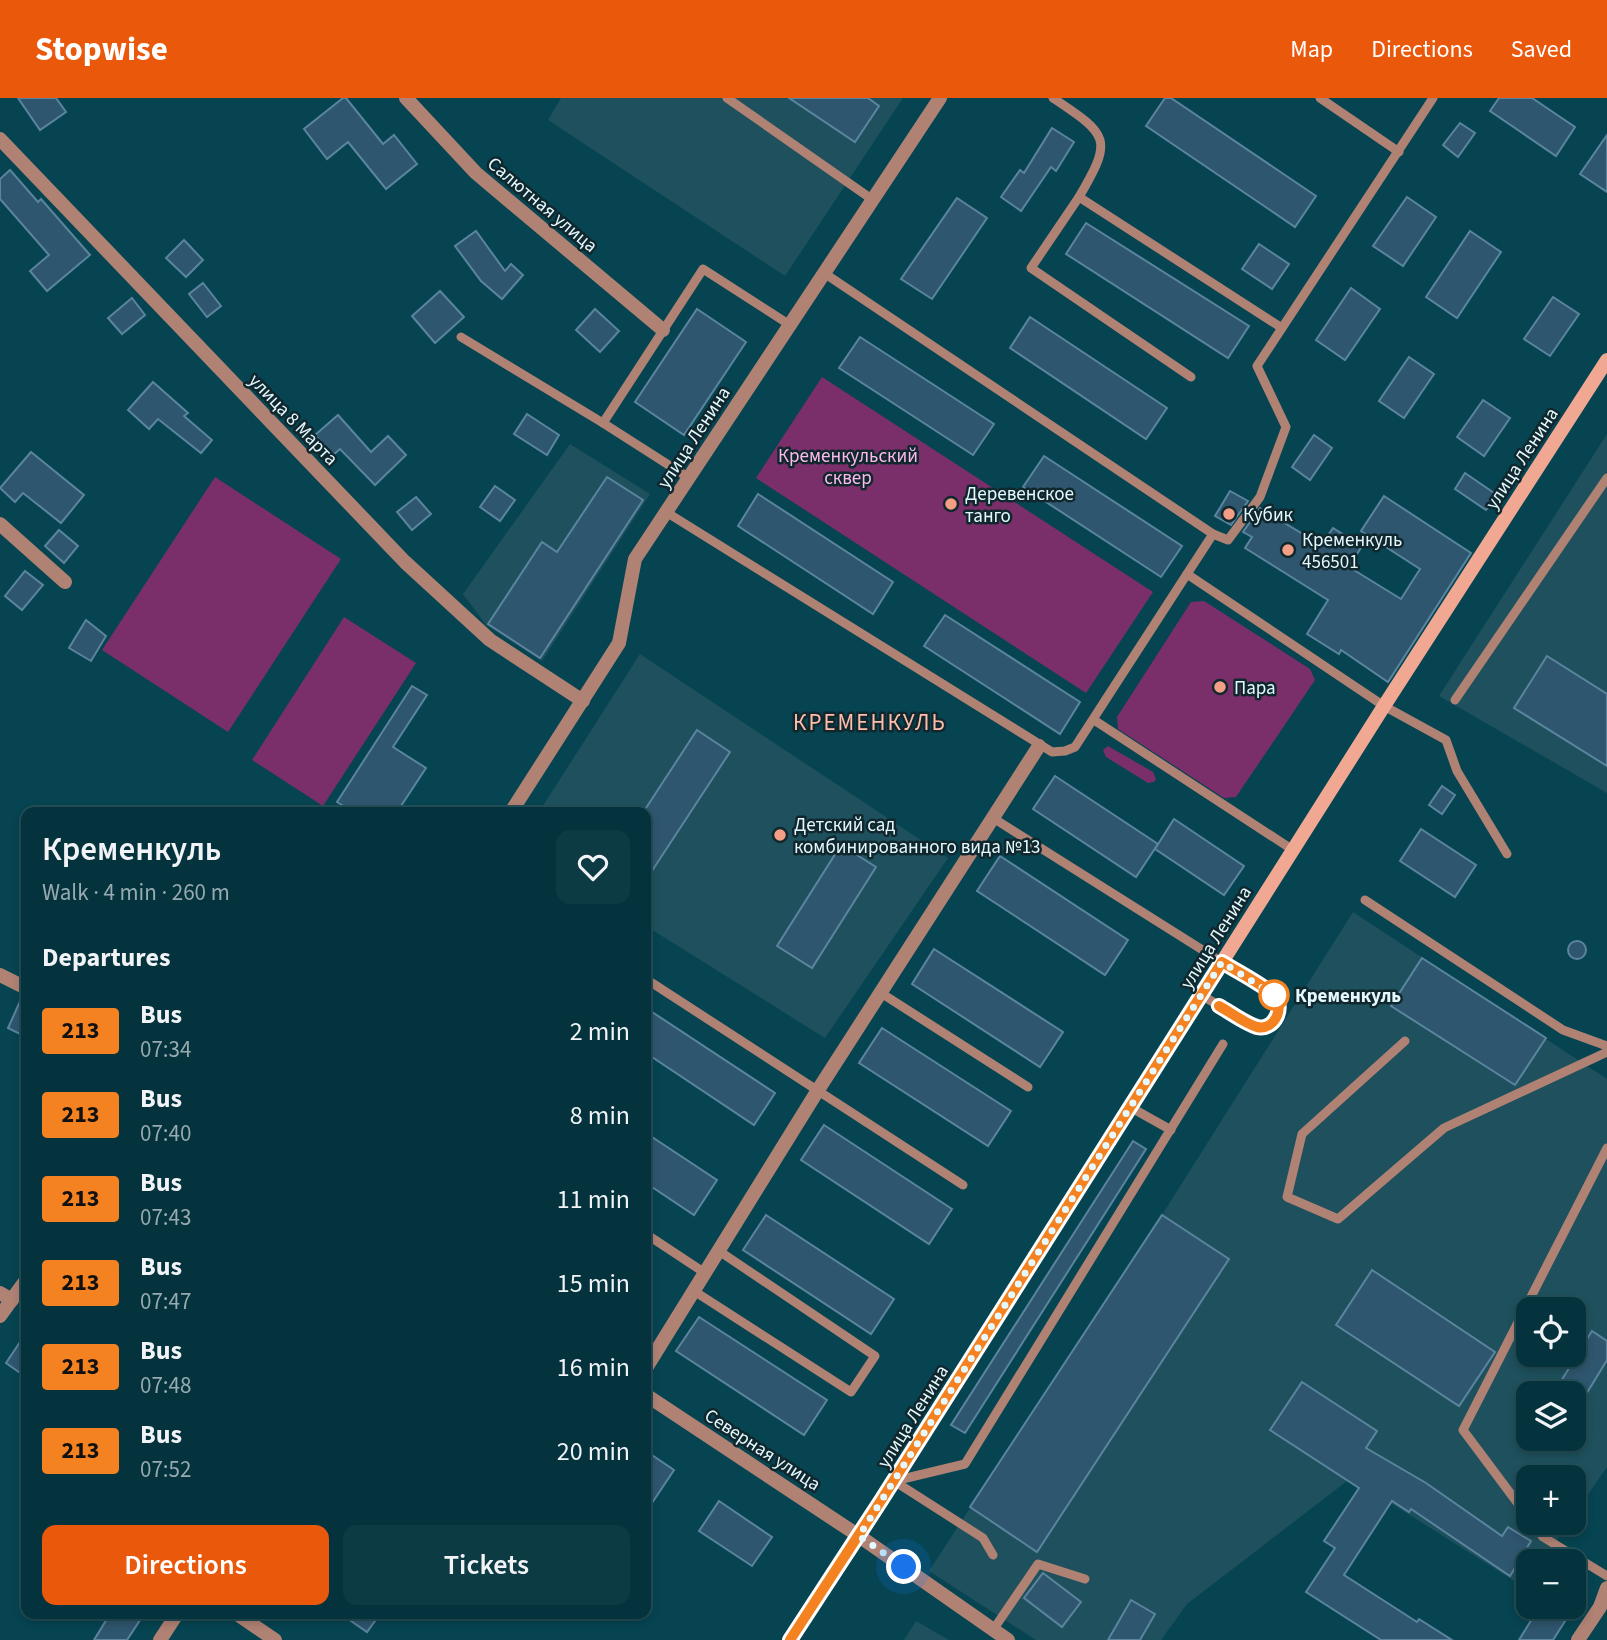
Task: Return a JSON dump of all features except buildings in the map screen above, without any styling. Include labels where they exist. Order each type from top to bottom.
[{"type":"street","name":"Салютная улица","points":[[406,98],[477,173],[663,330]]},
{"type":"street","name":"улица Ленина","points":[[514,807],[618,643],[635,559],[940,98]]},
{"type":"street","name":"улица 8 Марта","points":[[0,139],[405,562],[490,640],[583,701]]},
{"type":"street","name":"улица Ленина","points":[[790,1640],[859,1536],[1607,359]]},
{"type":"street","points":[[0,524],[65,582]]},
{"type":"street","points":[[651,1360],[818,1090],[1039,746]]},
{"type":"street","points":[[0,975],[21,986]]},
{"type":"street","points":[[0,1316],[6,1296],[21,1284]]},
{"type":"street","name":"Северная улица","points":[[651,1398],[859,1536],[1008,1640]]},
{"type":"street","points":[[1577,1640],[1600,1607],[1607,1588]]},
{"type":"street","points":[[160,1640],[174,1619]]},
{"type":"street","points":[[244,1619],[275,1640]]},
{"type":"lane","points":[[727,98],[873,200]]},
{"type":"lane","points":[[1053,98],[1092,124],[1102,144],[1097,166],[1031,268],[1191,377]]},
{"type":"lane","points":[[1320,98],[1398,152]]},
{"type":"lane","points":[[824,273],[1213,534],[1228,540],[1260,496],[1286,426],[1257,366],[1433,98]]},
{"type":"lane","points":[[1079,197],[1282,328]]},
{"type":"lane","points":[[603,423],[703,269],[790,325]]},
{"type":"lane","points":[[461,337],[689,478]]},
{"type":"lane","points":[[1455,700],[1607,478]]},
{"type":"lane","points":[[666,512],[1052,752],[1075,747],[1213,534]]},
{"type":"lane","points":[[1187,573],[1384,706],[1446,740],[1457,771],[1507,854]]},
{"type":"lane","points":[[1094,720],[1293,850]]},
{"type":"lane","points":[[993,818],[1274,995],[1279,1004],[1279,1012],[1273,1021],[1263,1027],[1254,1026],[1201,995]]},
{"type":"lane","points":[[1365,900],[1563,1030],[1607,1045]]},
{"type":"lane","points":[[651,982],[963,1185]]},
{"type":"lane","points":[[881,993],[1028,1087]]},
{"type":"lane","points":[[1405,1041],[1302,1134],[1287,1197],[1338,1219],[1444,1128],[1607,1052]]},
{"type":"lane","points":[[894,1480],[965,1464],[1223,1044]]},
{"type":"lane","points":[[1130,1107],[1171,1130]]},
{"type":"lane","points":[[1516,1501],[1463,1430],[1607,1148]]},
{"type":"lane","points":[[651,1237],[705,1273]]},
{"type":"lane","points":[[694,1291],[851,1392],[875,1356],[719,1251]]},
{"type":"lane","points":[[894,1480],[983,1538],[993,1555]]},
{"type":"lane","points":[[1541,1535],[1607,1576]]},
{"type":"lane","points":[[993,1630],[1038,1564],[1085,1579]]},
{"type":"shaded area","points":[[561,98],[903,98],[785,276],[548,120]]},
{"type":"shaded area","points":[[1607,434],[1607,793],[1439,696]]},
{"type":"shaded area","points":[[570,444],[650,494],[542,661],[486,625],[463,594]]},
{"type":"shaded area","name":"Детский сад комбинированного вида №13","points":[[640,654],[948,858],[825,1038],[651,929],[651,807],[542,807]]},
{"type":"shaded area","points":[[1353,912],[1607,1079],[1607,1467],[1586,1497],[1586,1465],[1516,1465],[1516,1535],[1560,1535],[1551,1549],[1516,1549],[1516,1582],[1351,1478],[1187,1604],[1161,1640],[1036,1640],[929,1571],[1162,1215]]},
{"type":"shaded area","points":[[916,1621],[949,1640],[904,1640]]},
{"type":"green space","name":"Кременкульский сквер","points":[[822,377],[1153,592],[1086,693],[756,478]]},
{"type":"green space","points":[[215,477],[341,559],[228,732],[102,650]]},
{"type":"green space","points":[[1204,601],[1310,669],[1315,680],[1236,797],[1224,798],[1118,729],[1117,717],[1191,602]]},
{"type":"green space","points":[[344,617],[416,663],[323,806],[252,760]]},
{"type":"green space","points":[[1108,746],[1153,772],[1156,779],[1154,782],[1148,783],[1106,757],[1103,750]]},
{"type":"bus line","name":"213","points":[[790,1640],[1222,962],[1274,995],[1279,1004],[1279,1012],[1273,1021],[1263,1027],[1254,1026],[1219,1006]]},
{"type":"place","name":"Деревенское танго","points":[[951,504]]},
{"type":"place","name":"Кубик","points":[[1229,514]]},
{"type":"place","name":"Кременкуль 456501","points":[[1288,550]]},
{"type":"place","name":"Пара","points":[[1220,687]]},
{"type":"place","name":"Детский сад комбинированного вида №13","points":[[780,835]]},
{"type":"place","name":"Кременкуль","points":[[1274,995]]},
{"type":"district","name":"КРЕМЕНКУЛЬ","points":[[870,722]]},
{"type":"route","points":[[904,1567],[859,1536],[1222,962],[1274,995]]}]
